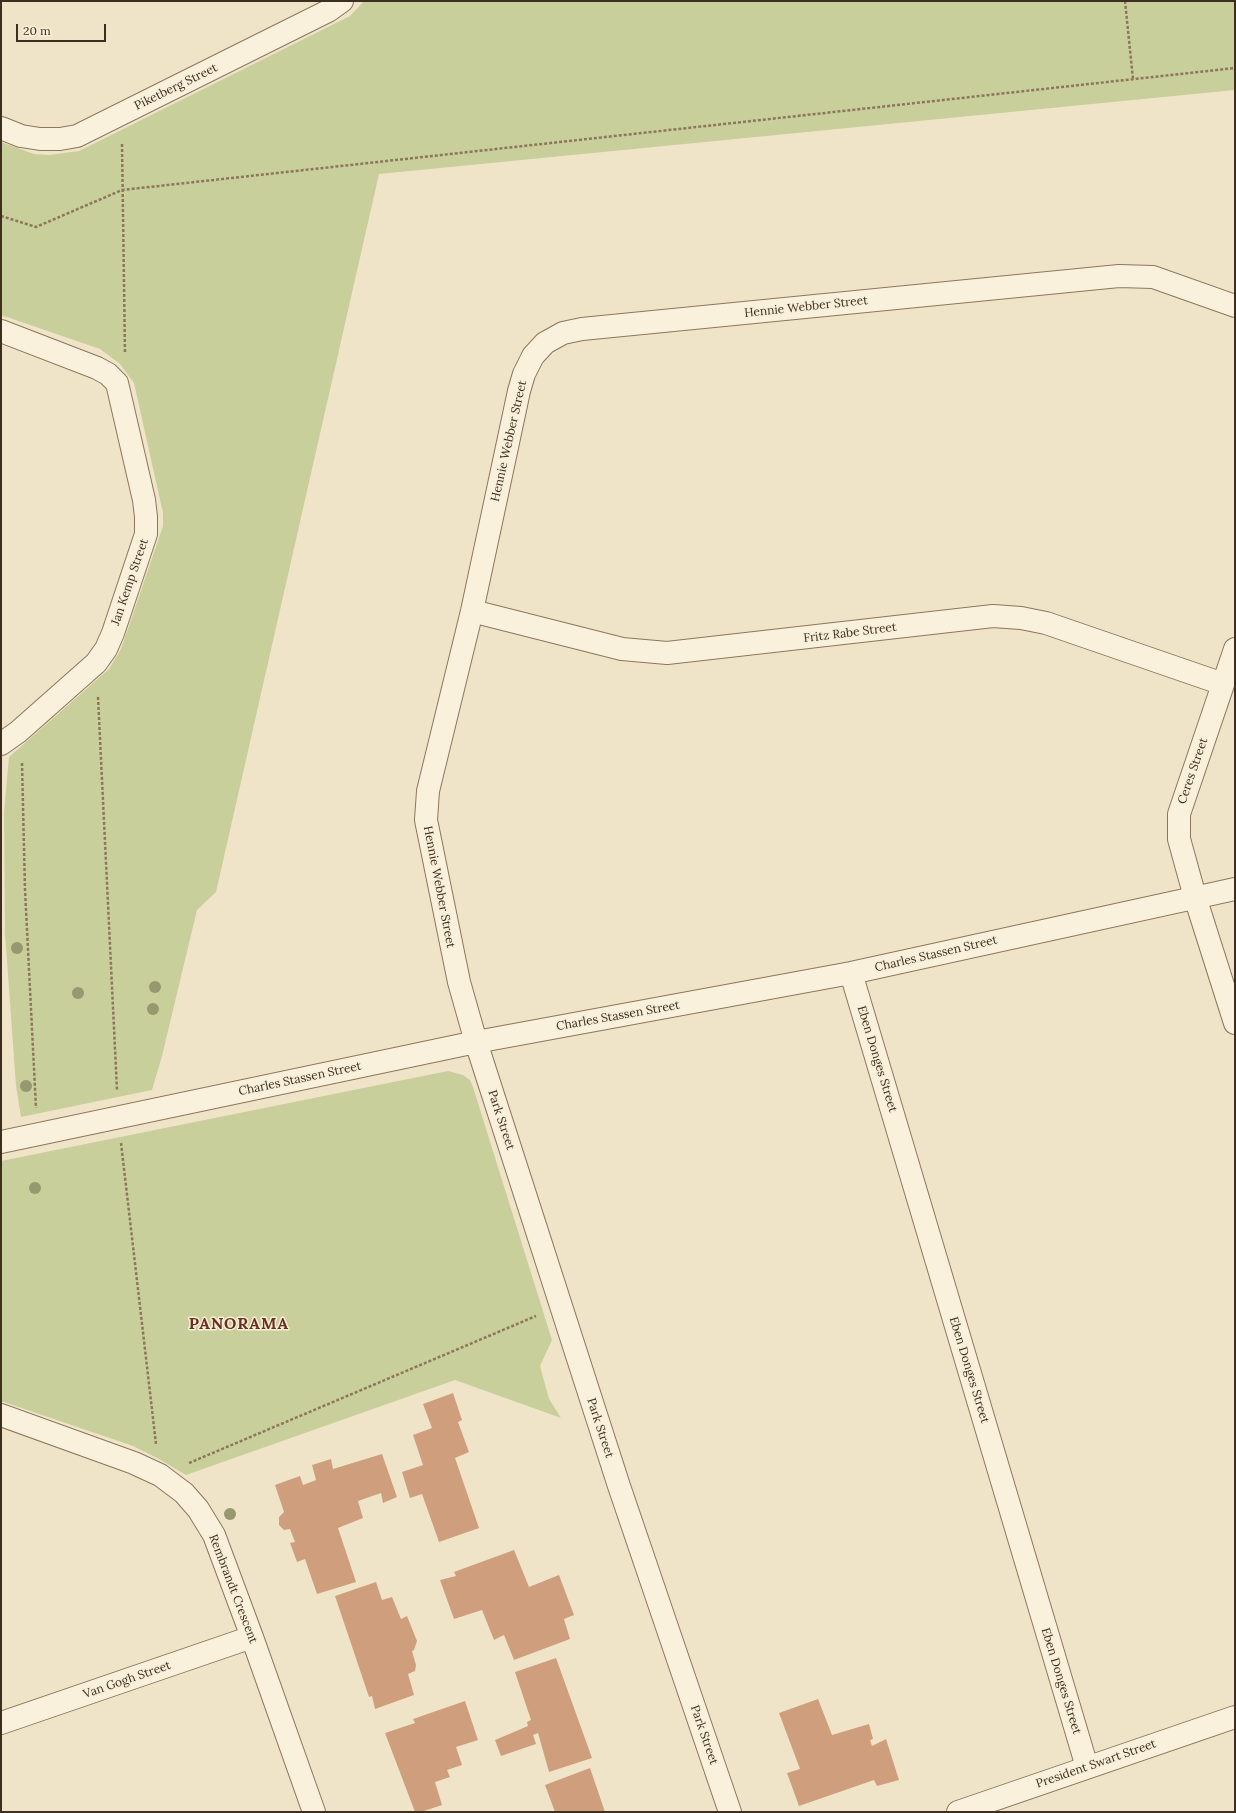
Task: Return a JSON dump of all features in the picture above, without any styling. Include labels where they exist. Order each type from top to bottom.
[{"type":"street","name":"Piketberg Street","points":[[1,128],[21,136],[60,139],[77,136],[328,11],[342,1]]},
{"type":"street","name":"Hennie Webber Street","points":[[476,1042],[459,982],[426,820],[428,791],[472,611],[524,374],[533,356],[545,343],[563,333],[606,326],[1134,275],[1153,277],[1235,306]]},
{"type":"street","points":[[1,331],[97,368],[108,374],[117,383]]},
{"type":"street","name":"Jan Kemp Street","points":[[10,738],[96,663],[113,633],[146,534],[144,500],[117,383]]},
{"type":"street","name":"Fritz Rabe Street","points":[[472,611],[622,649],[667,654],[993,616],[1021,618],[1046,623],[1223,684]]},
{"type":"street","name":"Ceres Street","points":[[1235,649],[1179,814],[1179,839],[1195,897],[1235,1023]]},
{"type":"street","name":"Charles Stassen Street","points":[[1,1142],[476,1042],[851,973],[1235,889]]},
{"type":"street","name":"Eben Donges Street","points":[[851,973],[1087,1767]]},
{"type":"street","name":"Park Street","points":[[476,1042],[619,1486],[730,1812]]},
{"type":"street","name":"Rembrandt Crescent","points":[[1,1415],[134,1463],[160,1475],[184,1493],[198,1509],[214,1535],[314,1812]]},
{"type":"street","name":"Van Gogh Street","points":[[1,1723],[252,1637]]},
{"type":"street","name":"President Swart Street","points":[[958,1812],[1235,1717]]},
{"type":"path","points":[[1125,1],[1133,79]]},
{"type":"path","points":[[1,216],[36,227],[122,190],[1235,68]]},
{"type":"path","points":[[117,383],[125,362],[122,114]]},
{"type":"path","points":[[96,663],[118,1117],[160,1475],[560,1305]]},
{"type":"path","points":[[10,738],[22,745],[25,890],[37,1134]]},
{"type":"green space","points":[[364,1],[1235,1],[1235,90],[379,174],[216,892],[197,910],[162,1056],[152,1090],[21,1117],[16,1086],[5,933],[4,813],[9,757],[109,669],[121,649],[163,526],[163,513],[134,383],[120,364],[100,349],[1,315],[1,142],[34,154],[49,155],[79,151],[350,16]]},
{"type":"green space","points":[[448,1071],[463,1075],[470,1080],[473,1087],[552,1340],[540,1366],[549,1399],[561,1418],[455,1380],[186,1475],[133,1446],[1,1401],[1,1161]]},
{"type":"building","points":[[453,1393],[462,1420],[458,1422],[469,1452],[455,1458],[479,1528],[439,1542],[422,1494],[410,1498],[402,1472],[423,1465],[413,1435],[432,1428],[423,1404]]},
{"type":"building","points":[[382,1454],[397,1497],[383,1503],[381,1493],[358,1501],[363,1518],[338,1528],[356,1582],[317,1594],[305,1559],[297,1562],[290,1543],[295,1542],[290,1529],[284,1530],[279,1525],[279,1517],[284,1512],[275,1485],[300,1476],[303,1485],[316,1480],[312,1465],[331,1459],[333,1469]]},
{"type":"building","points":[[514,1550],[529,1587],[559,1575],[574,1615],[564,1619],[570,1639],[514,1660],[504,1635],[494,1640],[482,1610],[454,1619],[440,1580],[456,1576],[454,1572]]},
{"type":"building","points":[[376,1582],[382,1600],[392,1597],[401,1619],[407,1616],[417,1641],[414,1650],[412,1651],[416,1665],[415,1671],[408,1674],[414,1695],[375,1709],[372,1696],[369,1697],[335,1596]]},
{"type":"building","points":[[556,1658],[592,1758],[549,1772],[538,1733],[533,1735],[536,1744],[501,1756],[495,1740],[528,1726],[527,1722],[531,1720],[515,1672]]},
{"type":"building","points":[[818,1699],[832,1735],[869,1724],[873,1739],[870,1740],[872,1746],[886,1739],[899,1780],[877,1786],[874,1780],[799,1806],[787,1773],[800,1769],[779,1713]]},
{"type":"building","points":[[465,1701],[478,1740],[456,1747],[462,1765],[447,1770],[450,1777],[435,1782],[442,1805],[421,1812],[415,1812],[385,1733],[415,1723],[413,1719]]},
{"type":"building","points":[[590,1768],[605,1812],[555,1812],[545,1785]]},
{"type":"district","name":"PANORAMA","points":[[239,1324]]}]
